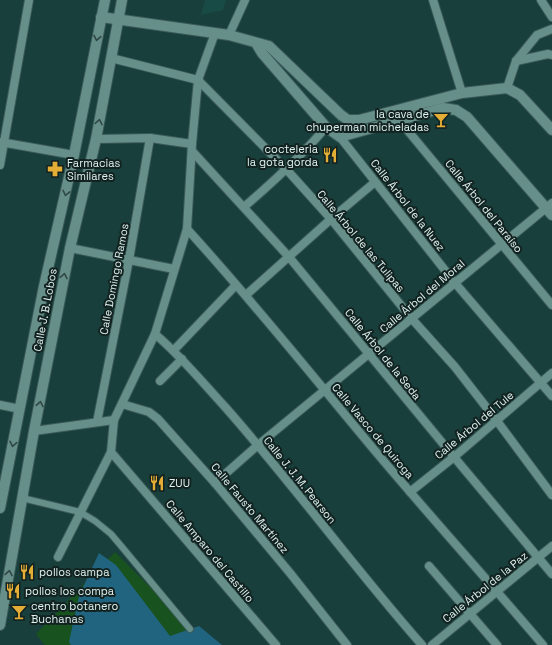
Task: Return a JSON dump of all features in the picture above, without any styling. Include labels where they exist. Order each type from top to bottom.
[{"type":"main road","name":"Calle J. B. Lobos","points":[[0,508],[44,286],[74,155],[105,0]]},
{"type":"main road","name":"Calle J. B. Lobos","points":[[0,625],[34,431],[70,248],[96,139],[122,0]]},
{"type":"main road","points":[[101,17],[229,35],[269,46],[348,120],[359,120],[462,93],[507,88],[520,95],[552,130]]},
{"type":"main road","points":[[256,43],[262,53],[326,127],[340,137],[443,108],[456,110],[467,117],[550,209]]},
{"type":"street","points":[[0,165],[2,143],[29,0]]},
{"type":"street","points":[[229,35],[245,0]]},
{"type":"street","points":[[432,0],[462,93]]},
{"type":"street","points":[[541,0],[552,17]]},
{"type":"street","points":[[507,88],[516,61],[537,35],[552,29]]},
{"type":"street","points":[[58,557],[112,452],[114,420],[155,334],[187,229],[198,80],[215,33]]},
{"type":"street","points":[[516,61],[548,54],[552,55]]},
{"type":"street","points":[[111,58],[198,80]]},
{"type":"street","name":"Calle Árbol de las Tulipas","points":[[198,80],[287,170],[331,219],[412,319],[455,367],[552,495]]},
{"type":"street","name":"Calle Árbol del Paraíso","points":[[400,120],[501,245],[552,305]]},
{"type":"street","points":[[244,208],[287,170],[307,150],[326,127]]},
{"type":"street","name":"Calle Árbol de la Nuez","points":[[340,137],[455,283],[552,396]]},
{"type":"street","points":[[96,139],[150,138],[192,148]]},
{"type":"street","name":"Calle Domingo Ramos","points":[[97,422],[129,260],[150,138]]},
{"type":"street","points":[[2,143],[74,155]]},
{"type":"street","name":"Calle Árbol de la Seda","points":[[192,148],[289,257],[552,574]]},
{"type":"street","points":[[246,295],[375,182]]},
{"type":"street","name":"Calle Árbol del Moral","points":[[215,483],[324,390],[501,245],[550,209]]},
{"type":"street","name":"Calle Vasco de Quiroga","points":[[187,229],[246,295],[410,492],[543,645]]},
{"type":"street","points":[[70,248],[174,269]]},
{"type":"street","points":[[174,350],[236,285]]},
{"type":"street","name":"Calle J. J. M. Pearson","points":[[155,334],[174,350],[258,445],[385,604],[422,645]]},
{"type":"street","points":[[160,381],[182,359]]},
{"type":"street","name":"Calle Árbol del Tule","points":[[410,492],[454,457],[552,374]]},
{"type":"street","name":"Calle Fausto Martínez","points":[[122,404],[148,412],[158,419],[215,483],[290,573],[346,645]]},
{"type":"street","points":[[0,405],[20,409]]},
{"type":"street","points":[[34,431],[114,420]]},
{"type":"street","name":"Calle Amparo del Castillo","points":[[112,452],[276,645]]},
{"type":"street","points":[[22,498],[80,512],[95,521],[111,534],[190,629]]},
{"type":"street","name":"Calle Árbol de la Paz","points":[[432,645],[552,546]]},
{"type":"street","points":[[429,566],[497,645]]},
{"type":"shaded area","points":[[205,0],[226,0],[223,10],[201,15]]},
{"type":"shaded area","points":[[99,553],[116,565],[170,636],[199,626],[222,645],[71,645],[69,642],[79,596]]},
{"type":"green space","points":[[115,552],[179,616],[215,645],[45,645],[36,634]]},
{"type":"place","name":"la cava de chuperman micheladas","points":[[441,120]]},
{"type":"place","name":"cocteleria la gota gorda","points":[[330,155]]},
{"type":"place","name":"Farmacias Similares","points":[[55,169]]},
{"type":"place","name":"ZUU","points":[[157,483]]},
{"type":"place","name":"pollos campa","points":[[27,572]]},
{"type":"place","name":"pollos los compa","points":[[13,591]]},
{"type":"place","name":"centro botanero Buchanas","points":[[19,612]]}]
